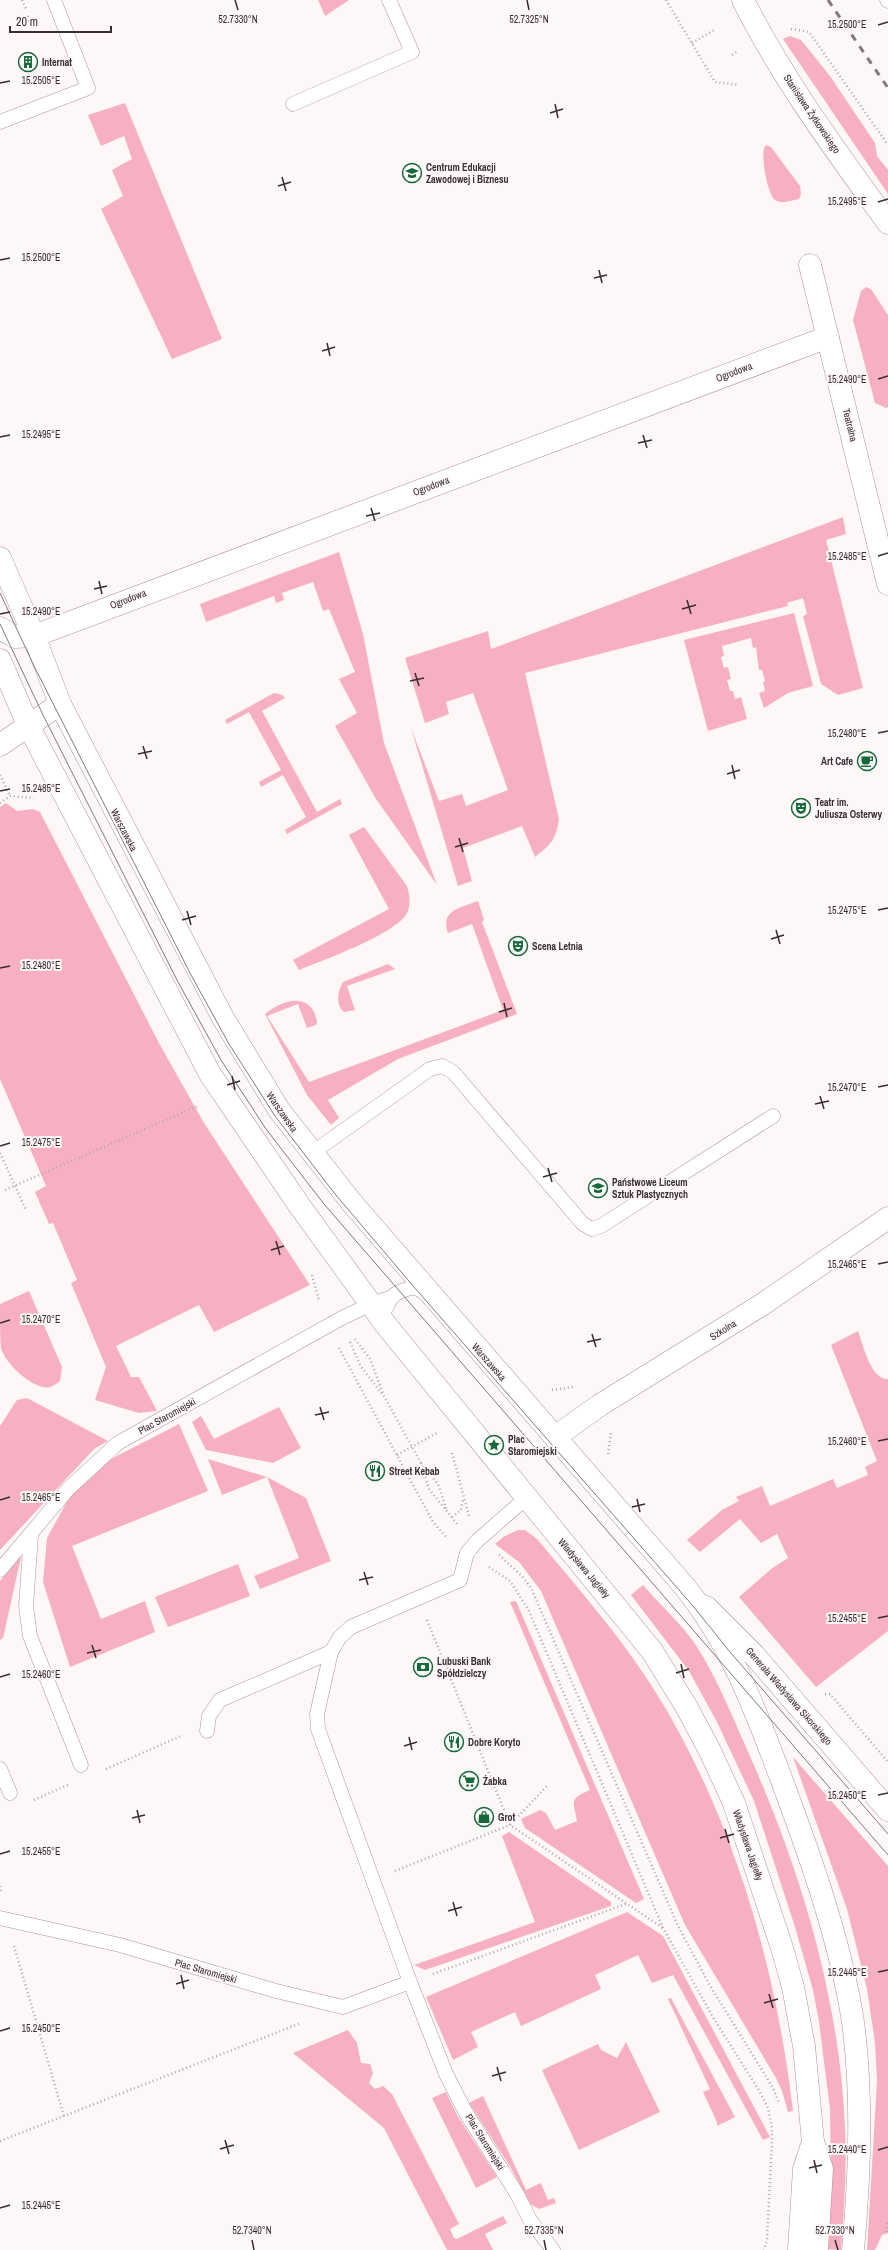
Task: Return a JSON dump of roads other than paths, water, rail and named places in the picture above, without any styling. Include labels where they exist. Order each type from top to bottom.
[{"type":"main road","name":"Stanisława Żytkowskiego","points":[[743,0],[762,37],[814,121],[888,223]]},
{"type":"main road","name":"Teatralna","points":[[810,265],[888,584]]},
{"type":"main road","name":"Ogrodowa","points":[[0,628],[15,637],[34,636],[828,337]]},
{"type":"main road","name":"Warszawska","points":[[0,558],[34,636],[60,704],[223,1018],[279,1110],[312,1153],[432,1296],[685,1587]]},
{"type":"main road","points":[[0,660],[28,725],[210,1074],[294,1199],[380,1301],[386,1325],[526,1498]]},
{"type":"main road","points":[[0,745],[60,704]]},
{"type":"main road","name":"Szkolna","points":[[555,1437],[600,1405],[764,1304],[888,1218]]},
{"type":"main road","name":"Władysława Jagiełły","points":[[526,1498],[610,1600],[663,1668],[710,1751],[734,1803],[770,1909],[793,1987],[807,2066],[813,2142],[822,2169],[817,2250]]},
{"type":"main road","points":[[685,1587],[704,1611],[720,1636],[756,1712],[798,1824],[838,1956],[852,2022],[858,2078],[858,2194],[853,2250]]},
{"type":"main road","name":"Generała Władysława Sikorskiego","points":[[685,1587],[754,1655],[888,1810]]},
{"type":"main road","points":[[799,2250],[804,2169],[813,2142]]},
{"type":"lane","points":[[0,122],[88,88],[54,0]]},
{"type":"lane","points":[[293,104],[412,52],[389,0]]},
{"type":"lane","points":[[312,1153],[430,1069],[442,1066],[453,1072],[583,1224],[592,1228],[601,1226],[773,1116]]},
{"type":"lane","name":"Plac Staromiejski","points":[[0,1570],[69,1488],[118,1443],[327,1327],[380,1301],[414,1287],[432,1296]]},
{"type":"lane","name":"Plac Staromiejski","points":[[526,1498],[477,1541],[467,1553],[460,1580],[351,1627],[340,1637],[331,1652],[317,1714],[318,1729],[372,1880],[446,2074],[459,2100],[517,2194],[530,2220],[553,2250]]},
{"type":"lane","points":[[31,1535],[26,1606],[30,1636],[81,1765]]},
{"type":"lane","points":[[206,1732],[209,1716],[220,1700],[331,1652]]},
{"type":"lane","points":[[0,1769],[10,1793]]},
{"type":"lane","name":"Plac Staromiejski","points":[[3,1919],[120,1945],[276,1991],[343,2007],[410,1982]]},
{"type":"tram line","points":[[0,593],[35,668],[191,975],[229,1044],[275,1116],[335,1194],[414,1287],[693,1606],[730,1652],[888,1834]]},
{"type":"tram line","points":[[0,624],[43,715],[178,982],[221,1060],[266,1129],[324,1204],[888,1855]]},
{"type":"railway","points":[[828,0],[888,88]]},
{"type":"place","name":"Internat","points":[[28,62]]},
{"type":"place","name":"Centrum Edukacji Zawodowej i Biznesu","points":[[412,173]]},
{"type":"place","name":"Art Cafe","points":[[867,761]]},
{"type":"place","name":"Teatr im. Juliusza Osterwy","points":[[801,808]]},
{"type":"place","name":"Scena Letnia","points":[[518,946]]},
{"type":"place","name":"Państwowe Liceum Sztuk Plastycznych","points":[[598,1188]]},
{"type":"place","name":"Plac Staromiejski","points":[[494,1445]]},
{"type":"place","name":"Street Kebab","points":[[375,1471]]},
{"type":"place","name":"Lubuski Bank Spółdzielczy","points":[[423,1667]]},
{"type":"place","name":"Dobre Koryto","points":[[454,1742]]},
{"type":"place","name":"Żabka","points":[[469,1781]]},
{"type":"place","name":"Grot","points":[[484,1817]]}]
